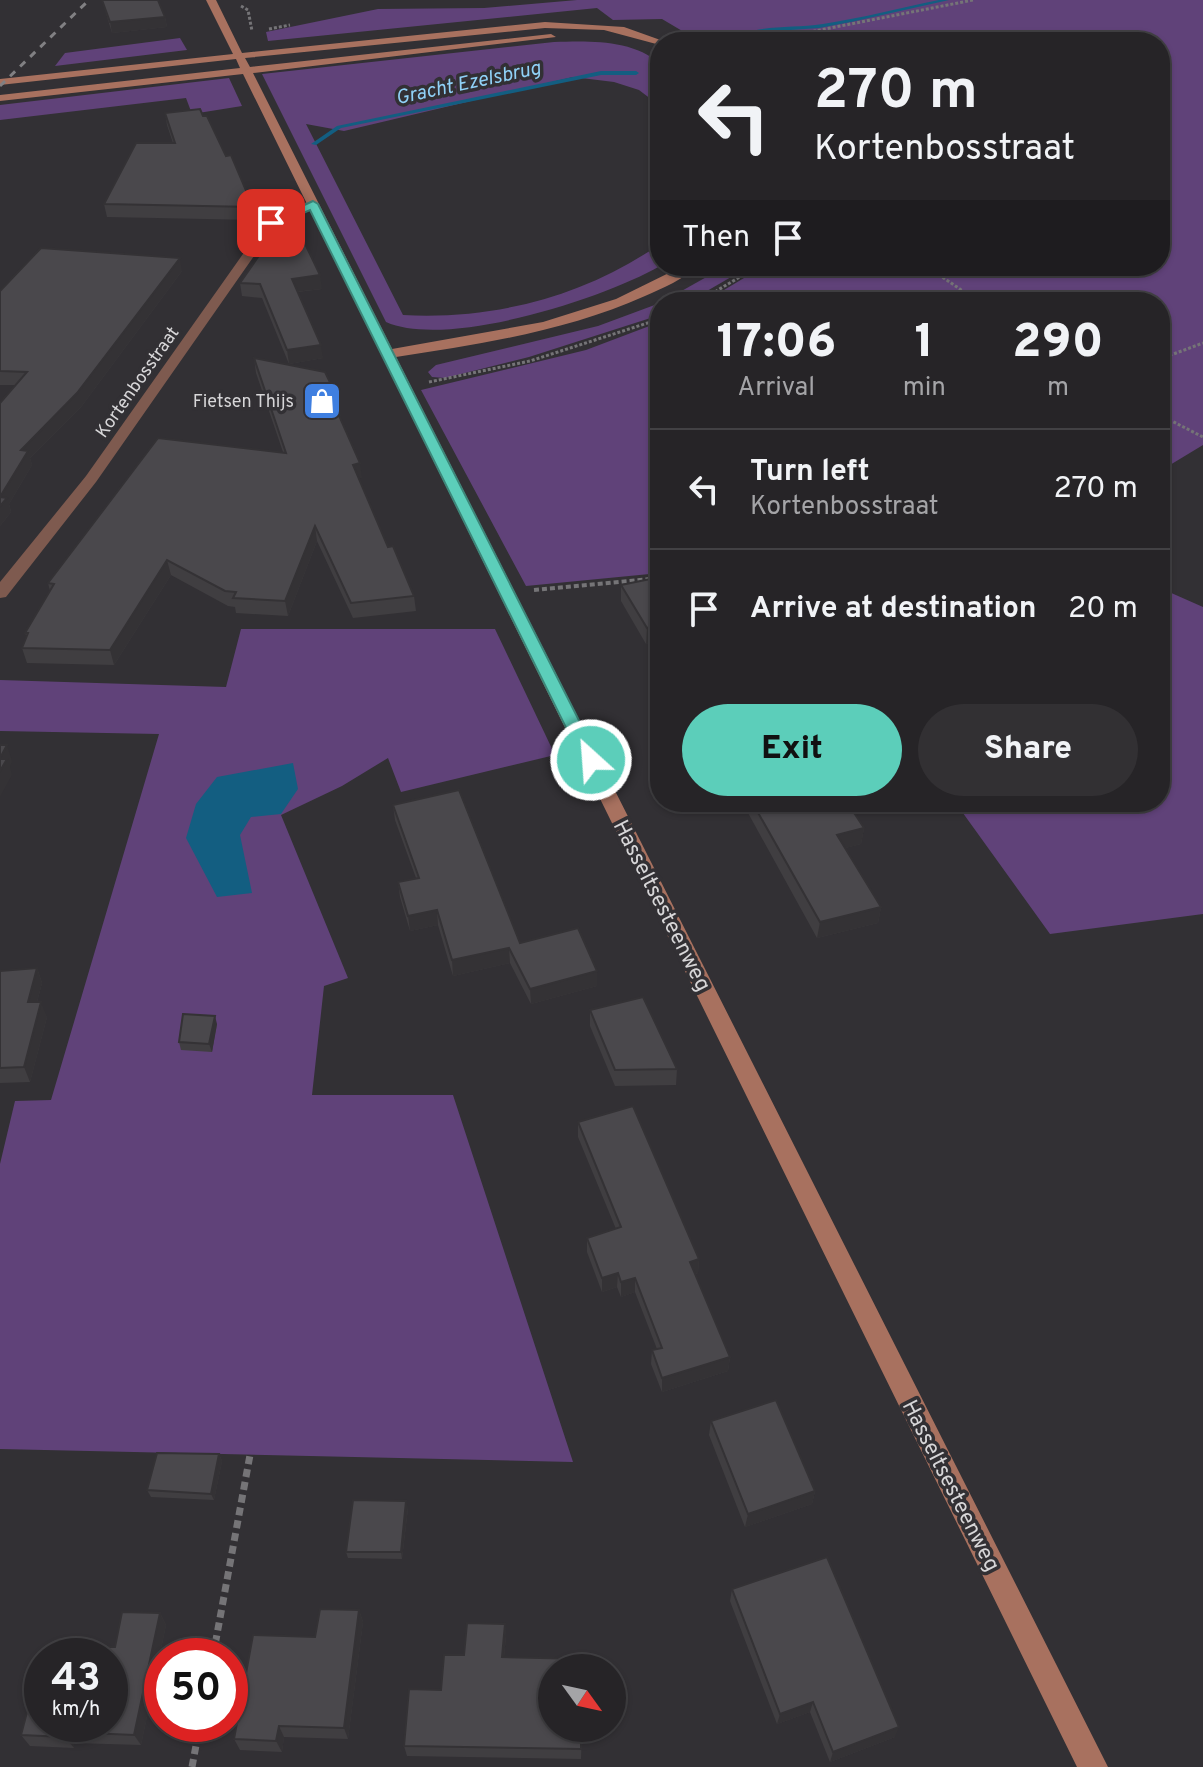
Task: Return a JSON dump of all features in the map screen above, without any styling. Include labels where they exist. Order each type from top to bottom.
[{"type":"main road","name":"Hasseltsesteenweg","points":[[211,0],[1093,1767]]},
{"type":"main road","points":[[0,82],[432,34],[568,25],[619,30],[650,39]]},
{"type":"main road","points":[[0,98],[583,36],[634,44],[650,51]]},
{"type":"main road","points":[[388,354],[551,325],[662,285],[676,276]]},
{"type":"street","name":"Kortenbosstraat","points":[[0,593],[91,479],[271,223],[313,204]]},
{"type":"path","points":[[810,32],[973,0]]},
{"type":"path","points":[[715,292],[741,276]]},
{"type":"path","points":[[941,276],[964,292]]},
{"type":"path","points":[[405,387],[530,361],[650,322]]},
{"type":"path","points":[[1170,355],[1203,343]]},
{"type":"path","points":[[1170,420],[1203,437]]},
{"type":"path","points":[[507,592],[650,579]]},
{"type":"path","points":[[216,1638],[250,1455]]},
{"type":"path","points":[[192,1767],[197,1742]]},
{"type":"shaded area","points":[[577,0],[1203,0],[1203,445],[1170,465],[1170,292],[721,292],[747,276],[1170,276],[1170,32],[684,32],[662,19],[613,20],[597,8],[268,41],[266,32],[378,9],[484,8]]},
{"type":"shaded area","points":[[180,38],[187,50],[55,66],[65,53]]},
{"type":"shaded area","points":[[554,42],[610,43],[649,56],[650,98],[639,90],[614,82],[573,77],[344,131],[306,124],[403,315],[471,313],[538,301],[601,278],[650,250],[650,271],[564,305],[484,325],[413,329],[386,322],[262,74]]},
{"type":"shaded area","points":[[229,78],[242,106],[192,114],[186,98],[0,120],[0,105]]},
{"type":"shaded area","points":[[708,276],[733,276],[705,292],[680,292]]},
{"type":"shaded area","points":[[650,307],[650,318],[529,357],[445,378],[432,377],[428,372],[436,365],[598,326]]},
{"type":"shaded area","points":[[650,326],[650,574],[526,586],[421,390],[586,350]]},
{"type":"shaded area","points":[[1170,592],[1203,607],[1203,914],[1050,934],[962,812],[1170,812]]},
{"type":"shaded area","points":[[241,629],[495,629],[555,755],[401,792],[388,758],[342,786],[281,815],[348,978],[324,986],[312,1095],[453,1095],[573,1462],[0,1449],[0,1164],[15,1101],[51,1100],[159,734],[0,731],[0,680],[226,687]]},
{"type":"water","points":[[293,763],[298,789],[281,814],[251,817],[240,835],[252,893],[217,897],[186,838],[196,804],[217,777]]},
{"type":"building","points":[[102,0],[158,0],[165,17],[110,22]]},
{"type":"building","points":[[200,109],[203,116],[207,116],[226,156],[231,155],[253,207],[104,204],[136,143],[175,143],[165,113]]},
{"type":"building","points":[[296,225],[320,275],[292,279],[321,345],[287,350],[260,284],[240,283],[265,247],[261,235],[265,230]]},
{"type":"building","points":[[41,248],[180,258],[77,393],[21,450],[28,451],[0,497],[0,403],[27,372],[0,371],[0,291]]},
{"type":"building","points":[[254,358],[325,372],[339,401],[333,402],[360,463],[353,465],[388,547],[393,546],[414,596],[351,603],[315,526],[285,601],[233,598],[236,592],[225,591],[167,560],[110,650],[22,648],[28,633],[25,633],[54,584],[48,583],[158,438],[286,453]]},
{"type":"building","points":[[650,579],[650,627],[647,628],[621,585]]},
{"type":"building","points":[[0,745],[7,745],[0,758]]},
{"type":"building","points":[[0,759],[7,759],[0,771]]},
{"type":"building","points":[[459,790],[520,943],[578,928],[597,971],[530,989],[509,948],[452,960],[437,910],[408,916],[398,882],[419,878],[393,805]]},
{"type":"building","points":[[758,812],[854,812],[864,828],[837,835],[881,907],[820,922]]},
{"type":"building","points":[[37,968],[28,1002],[41,1002],[24,1067],[0,1068],[0,971]]},
{"type":"building","points":[[643,997],[677,1069],[615,1070],[590,1010]]},
{"type":"building","points":[[183,1014],[215,1016],[209,1044],[179,1042]]},
{"type":"building","points":[[633,1106],[699,1259],[690,1262],[730,1357],[662,1378],[652,1350],[662,1348],[635,1278],[621,1282],[618,1273],[602,1278],[587,1238],[621,1227],[578,1122]]},
{"type":"building","points":[[776,1400],[815,1491],[748,1514],[711,1421]]},
{"type":"building","points":[[157,1453],[219,1454],[211,1494],[147,1490]]},
{"type":"building","points":[[353,1500],[406,1501],[401,1552],[346,1552]]},
{"type":"building","points":[[827,1557],[899,1727],[833,1752],[813,1702],[780,1714],[732,1589]]},
{"type":"building","points":[[320,1609],[359,1610],[344,1728],[279,1726],[276,1741],[248,1740],[248,1662],[253,1635],[315,1637]]},
{"type":"building","points":[[122,1612],[160,1613],[155,1638],[144,1638],[144,1688],[134,1735],[128,1735],[128,1638],[117,1638]]},
{"type":"building","points":[[467,1623],[505,1624],[502,1657],[538,1658],[538,1742],[581,1742],[581,1749],[404,1746],[409,1689],[441,1690],[444,1655],[464,1655]]},
{"type":"waterway","name":"Gracht Ezelsbrug","points":[[756,32],[819,26],[946,0]]},
{"type":"waterway","name":"Gracht Ezelsbrug","points":[[314,144],[339,127],[601,73],[636,73]]},
{"type":"railway","points":[[0,86],[89,0]]},
{"type":"place","name":"Fietsen Thijs","points":[[322,401]]},
{"type":"route","points":[[271,223],[313,204],[591,760]]}]
